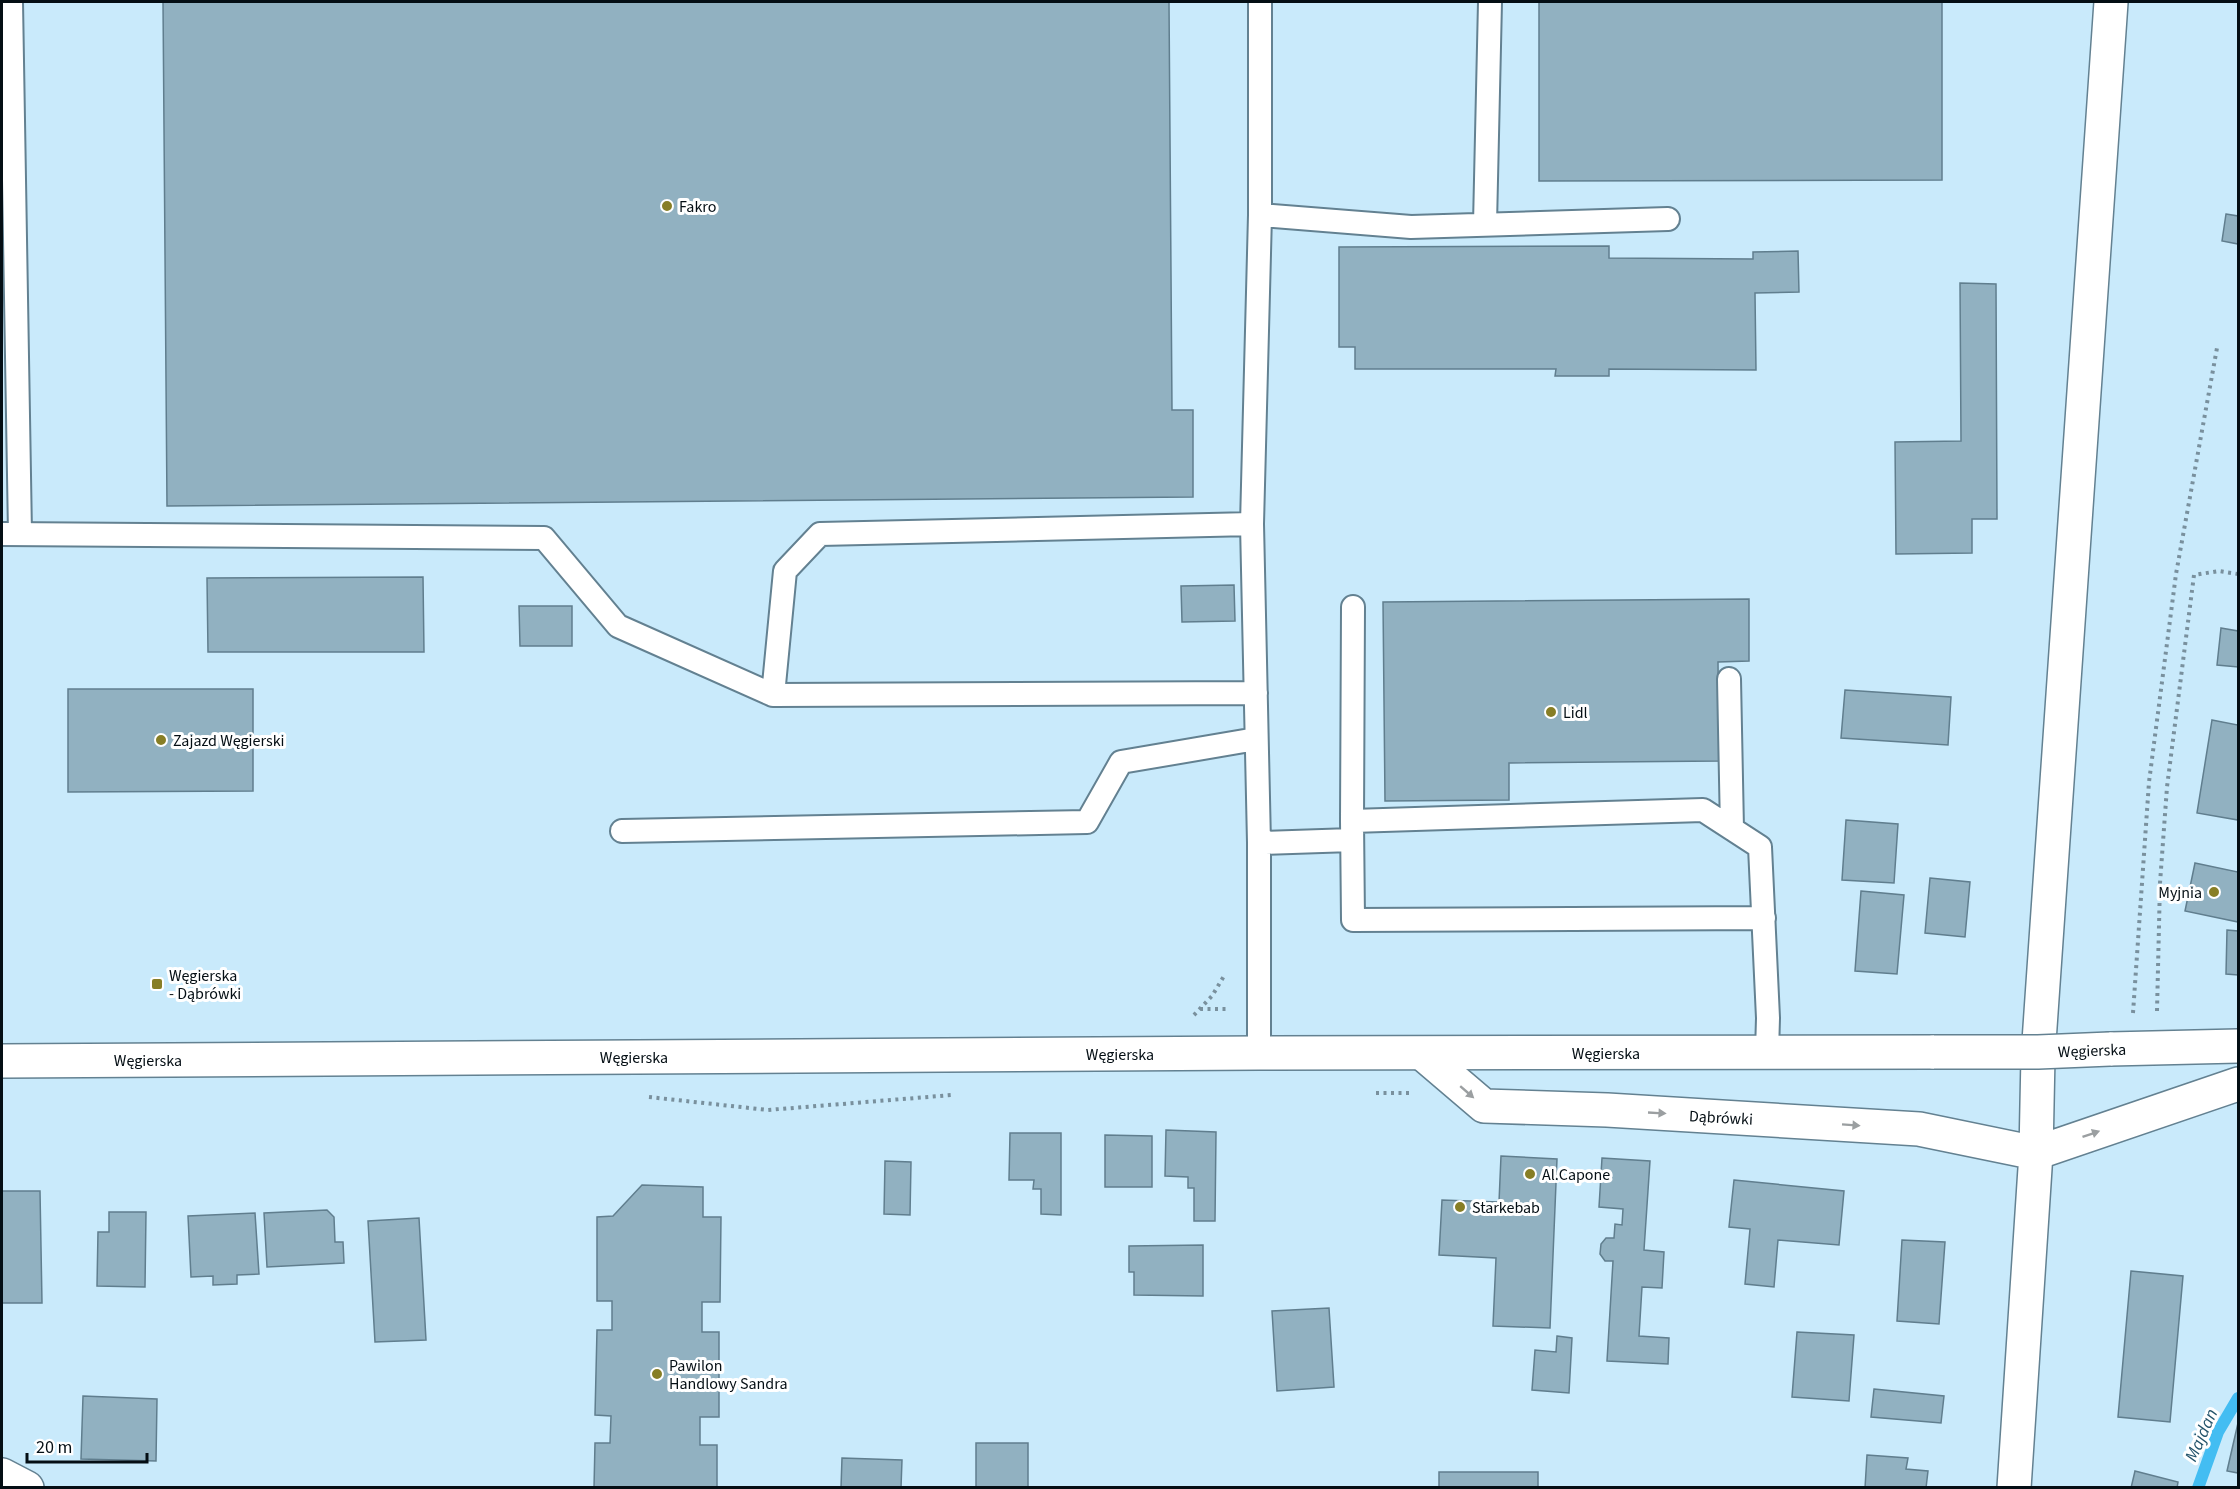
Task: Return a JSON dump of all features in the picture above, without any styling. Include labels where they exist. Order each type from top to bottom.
[{"type":"street","points":[[2014,1488],[2036,1153],[2038,1056],[2111,2]]},
{"type":"street","name":"Węgierska","points":[[2,1061],[1259,1053],[2038,1052],[2238,1046]]},
{"type":"street","name":"Dąbrówki","points":[[1423,1054],[1484,1107],[1607,1110],[1919,1129],[2036,1153]]},
{"type":"street","points":[[2036,1153],[2238,1084]]},
{"type":"street","points":[[2,1475],[27,1488]]},
{"type":"lane","points":[[11,2],[7,65],[11,534],[544,538],[618,626],[772,695],[1256,693]]},
{"type":"lane","points":[[1259,1053],[1259,843],[1252,524],[1260,215],[1260,2]]},
{"type":"lane","points":[[1485,224],[1490,2]]},
{"type":"lane","points":[[1260,215],[1411,227],[1668,219]]},
{"type":"lane","points":[[772,695],[785,571],[820,534],[1252,524]]},
{"type":"lane","points":[[1353,607],[1353,920],[1764,918]]},
{"type":"lane","points":[[1729,679],[1732,829]]},
{"type":"lane","points":[[622,831],[1087,822],[1121,762],[1256,739]]},
{"type":"lane","points":[[1259,843],[1352,830],[1703,810],[1760,847],[1768,1018],[1767,1052]]},
{"type":"path","points":[[2134,1048],[2149,782],[2176,574],[2217,348]]},
{"type":"path","points":[[2134,1048],[2157,1015],[2160,883],[2167,787],[2194,575],[2219,571],[2238,574]]},
{"type":"path","points":[[1192,1016],[1212,996],[1224,978],[1224,966]]},
{"type":"building","name":"Fakro","points":[[163,2],[1169,2],[1172,410],[1193,410],[1193,497],[167,506]]},
{"type":"building","points":[[1539,2],[1942,2],[1942,180],[1539,181]]},
{"type":"building","points":[[2226,214],[2238,216],[2238,244],[2222,241]]},
{"type":"building","points":[[1609,246],[1609,258],[1753,259],[1753,252],[1798,251],[1799,292],[1755,293],[1756,370],[1609,369],[1609,376],[1555,376],[1556,369],[1355,369],[1355,347],[1339,347],[1339,247]]},
{"type":"building","points":[[1960,283],[1996,284],[1997,519],[1972,519],[1972,553],[1896,554],[1895,442],[1961,441]]},
{"type":"building","points":[[423,577],[424,652],[208,652],[207,578]]},
{"type":"building","points":[[1234,585],[1235,621],[1182,622],[1181,586]]},
{"type":"building","name":"Lidl","points":[[1749,599],[1749,661],[1718,662],[1719,761],[1509,763],[1509,800],[1385,801],[1383,602]]},
{"type":"building","points":[[519,606],[572,606],[572,646],[520,646]]},
{"type":"building","points":[[2221,628],[2238,631],[2238,667],[2217,665]]},
{"type":"building","name":"Zajazd Węgierski","points":[[68,689],[253,689],[253,791],[68,792]]},
{"type":"building","points":[[1845,690],[1951,697],[1948,745],[1841,738]]},
{"type":"building","points":[[2212,720],[2238,725],[2238,820],[2197,813]]},
{"type":"building","points":[[1846,820],[1898,824],[1894,883],[1842,880]]},
{"type":"building","name":"Myjnia","points":[[2195,863],[2238,872],[2238,922],[2185,911]]},
{"type":"building","points":[[1930,878],[1970,882],[1965,937],[1925,933]]},
{"type":"building","points":[[1861,891],[1904,895],[1897,974],[1855,971]]},
{"type":"building","points":[[2227,930],[2238,931],[2238,975],[2226,974]]},
{"type":"building","points":[[1166,1130],[1216,1132],[1215,1221],[1194,1221],[1194,1188],[1188,1188],[1188,1177],[1165,1176]]},
{"type":"building","points":[[1010,1133],[1061,1133],[1061,1215],[1041,1214],[1041,1189],[1033,1189],[1034,1180],[1009,1180]]},
{"type":"building","points":[[1105,1135],[1152,1136],[1152,1187],[1105,1187]]},
{"type":"building","points":[[1501,1156],[1557,1159],[1550,1328],[1493,1326],[1496,1258],[1439,1255],[1442,1200],[1499,1202]]},
{"type":"building","points":[[1602,1158],[1650,1161],[1644,1250],[1664,1252],[1662,1288],[1642,1287],[1639,1336],[1669,1338],[1668,1364],[1607,1361],[1613,1261],[1605,1261],[1600,1254],[1601,1244],[1606,1238],[1614,1238],[1615,1224],[1622,1225],[1623,1209],[1599,1207]]},
{"type":"building","points":[[885,1161],[911,1162],[910,1215],[884,1214]]},
{"type":"building","points":[[1734,1180],[1844,1191],[1839,1245],[1778,1240],[1774,1287],[1745,1284],[1750,1229],[1729,1227]]},
{"type":"building","name":"Pawilon Handlowy Sandra","points":[[642,1185],[703,1187],[703,1217],[721,1217],[720,1302],[702,1302],[702,1332],[719,1332],[719,1417],[700,1417],[700,1445],[717,1445],[717,1488],[594,1488],[595,1443],[610,1443],[611,1416],[595,1415],[597,1330],[612,1330],[612,1301],[597,1301],[597,1217],[613,1216]]},
{"type":"building","points":[[2,1191],[40,1191],[42,1303],[2,1303]]},
{"type":"building","points":[[327,1210],[334,1217],[335,1242],[343,1242],[344,1263],[267,1267],[264,1213]]},
{"type":"building","points":[[109,1212],[146,1212],[145,1287],[97,1286],[98,1232],[109,1232]]},
{"type":"building","points":[[255,1213],[259,1274],[237,1275],[237,1284],[213,1285],[213,1276],[191,1277],[188,1216]]},
{"type":"building","points":[[419,1218],[426,1340],[375,1342],[368,1221]]},
{"type":"building","points":[[1902,1240],[1945,1242],[1939,1324],[1897,1321]]},
{"type":"building","points":[[1203,1245],[1203,1296],[1134,1295],[1134,1272],[1129,1272],[1129,1246]]},
{"type":"building","points":[[2131,1271],[2183,1276],[2170,1422],[2118,1417]]},
{"type":"building","points":[[1329,1308],[1334,1387],[1277,1391],[1272,1311]]},
{"type":"building","points":[[1797,1332],[1854,1335],[1849,1401],[1792,1397]]},
{"type":"building","points":[[1557,1336],[1572,1338],[1569,1393],[1532,1390],[1535,1350],[1556,1352]]},
{"type":"building","points":[[1874,1389],[1944,1396],[1941,1423],[1871,1417]]},
{"type":"building","points":[[83,1396],[157,1399],[156,1461],[81,1459]]},
{"type":"building","points":[[2238,1423],[2238,1473],[2227,1471]]},
{"type":"building","points":[[976,1443],[1028,1443],[1028,1488],[976,1488]]},
{"type":"building","points":[[1867,1455],[1908,1458],[1906,1469],[1928,1471],[1926,1488],[1865,1488]]},
{"type":"building","points":[[842,1458],[902,1460],[901,1488],[841,1488]]},
{"type":"building","points":[[2135,1471],[2178,1482],[2177,1488],[2131,1488]]},
{"type":"building","points":[[1439,1472],[1538,1472],[1538,1488],[1439,1488]]},
{"type":"waterway","name":"Majdan","points":[[2198,1488],[2218,1432],[2238,1398]]},
{"type":"place","name":"Fakro","points":[[667,206]]},
{"type":"place","name":"Lidl","points":[[1551,712]]},
{"type":"place","name":"Zajazd Węgierski","points":[[161,740]]},
{"type":"place","name":"Myjnia","points":[[2214,892]]},
{"type":"place","name":"Węgierska - Dąbrówki","points":[[157,984]]},
{"type":"place","name":"Al.Capone","points":[[1530,1174]]},
{"type":"place","name":"Starkebab","points":[[1460,1207]]},
{"type":"place","name":"Pawilon Handlowy Sandra","points":[[657,1374]]}]
